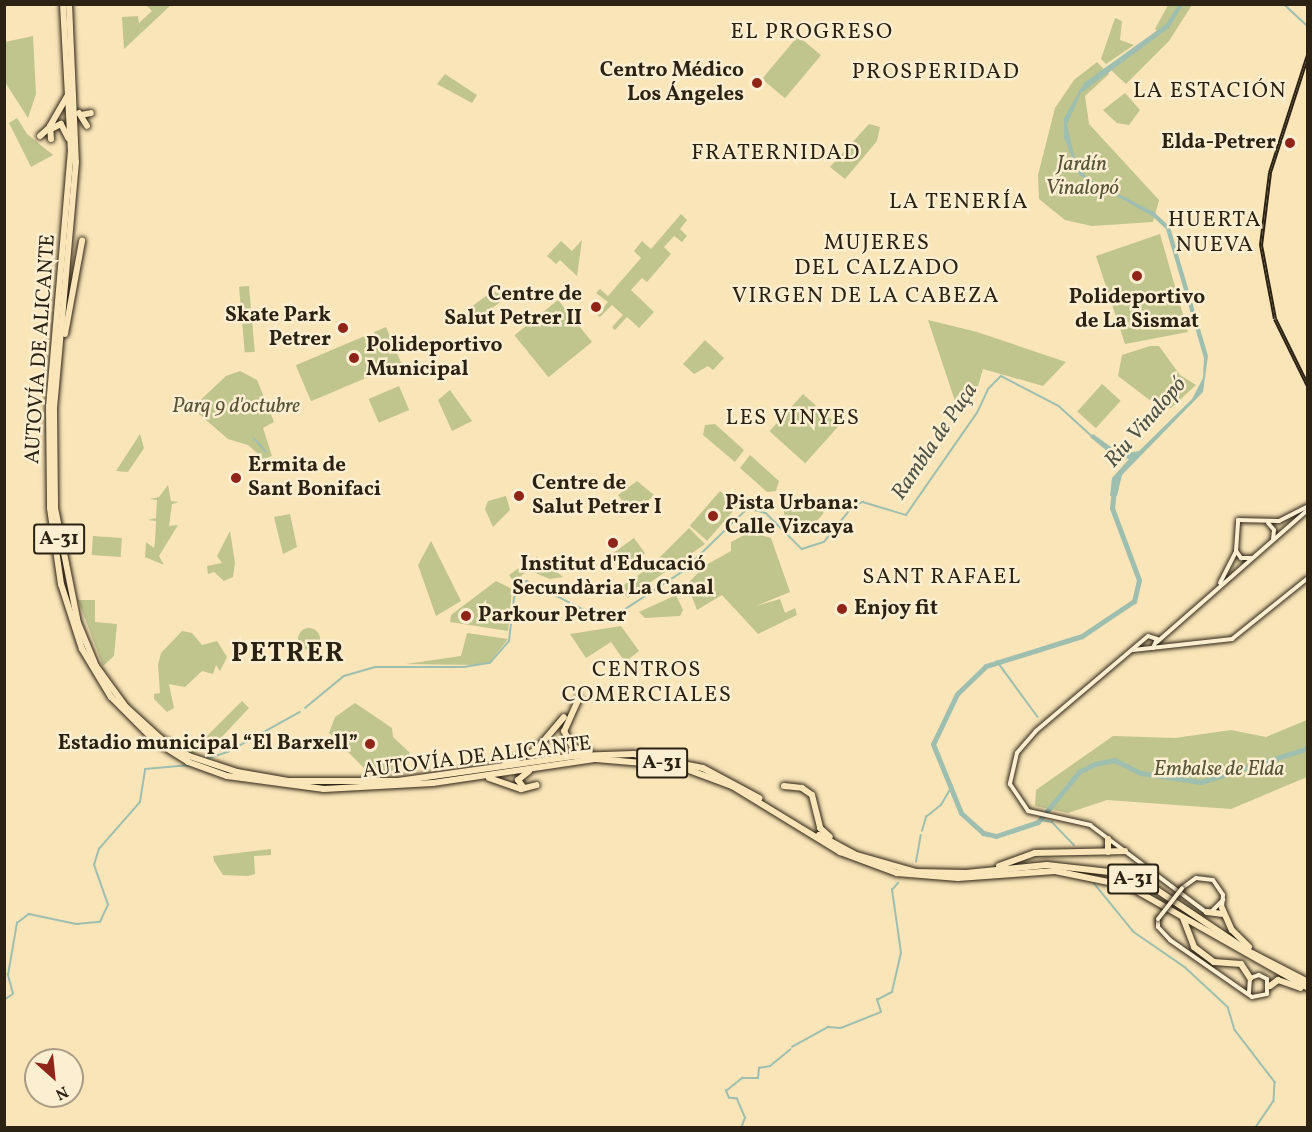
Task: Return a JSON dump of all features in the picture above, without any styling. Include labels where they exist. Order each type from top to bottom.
[{"type":"highway","name":"AUTOVÍA DE ALICANTE","points":[[63,4],[73,151]]},
{"type":"highway","name":"AUTOVÍA DE ALICANTE","points":[[69,4],[75,84],[73,161],[59,361],[54,498],[72,603],[103,678],[126,707],[158,739],[189,756],[237,772],[324,783],[398,782],[473,775]]},
{"type":"highway","points":[[50,133],[65,103],[68,75]]},
{"type":"highway","points":[[73,151],[80,114],[75,84]]},
{"type":"highway","points":[[80,114],[91,113]]},
{"type":"highway","points":[[80,114],[87,126]]},
{"type":"highway","points":[[40,135],[50,133],[55,124],[64,126],[73,151]]},
{"type":"highway","name":"AUTOVÍA DE ALICANTE","points":[[73,161],[69,168],[49,406],[47,457],[55,551],[73,625],[92,669],[121,710],[189,762],[227,776],[324,789],[473,775],[616,753],[672,759],[719,774],[842,849],[878,863],[930,873],[1065,865],[1130,878],[1176,901],[1263,958],[1308,982]]},
{"type":"highway","points":[[73,161],[79,176]]},
{"type":"highway","points":[[59,361],[82,241]]},
{"type":"highway","points":[[579,698],[566,724],[568,742],[578,750],[616,753]]},
{"type":"highway","points":[[473,775],[528,755],[546,742],[564,717]]},
{"type":"highway","name":"AUTOVÍA DE ALICANTE","points":[[549,763],[615,759],[658,762],[700,772],[759,802],[830,847],[872,866],[930,878],[1034,870],[1080,873],[1128,886],[1179,912],[1221,942],[1308,990]]},
{"type":"highway","points":[[528,789],[519,784],[520,776],[549,763]]},
{"type":"highway","points":[[473,775],[497,778],[528,789],[537,785]]},
{"type":"highway","points":[[784,786],[802,788],[812,795],[822,832],[878,863]]},
{"type":"highway","points":[[759,802],[779,820]]},
{"type":"highway","points":[[1108,839],[1108,852]]},
{"type":"highway","points":[[815,841],[830,847]]},
{"type":"highway","points":[[982,871],[1035,853],[1125,851]]},
{"type":"highway","points":[[1206,911],[1221,911],[1238,938],[1263,958]]},
{"type":"highway","points":[[1179,912],[1194,947],[1214,962],[1241,964],[1249,980]]},
{"type":"highway","points":[[1269,986],[1278,980],[1308,990]]},
{"type":"main road","points":[[1268,523],[1305,510]]},
{"type":"main road","points":[[1151,648],[1157,640],[1305,510]]},
{"type":"main road","points":[[1209,594],[1226,575],[1236,551],[1238,520],[1248,517],[1268,523],[1275,531],[1271,542]]},
{"type":"main road","points":[[1236,551],[1241,558],[1254,557]]},
{"type":"main road","points":[[1124,654],[1151,648],[1232,639],[1308,578]]},
{"type":"main road","points":[[1166,646],[1157,640],[1145,641],[1124,654],[1084,694],[1036,731],[1017,753],[1011,789],[1023,807],[1037,815],[1081,821],[1206,911],[1220,906],[1224,896]]},
{"type":"main road","points":[[1145,641],[1151,648]]},
{"type":"main road","points":[[1221,911],[1224,896],[1218,884],[1206,878],[1193,879],[1182,888],[1158,919],[1158,927],[1170,940],[1249,994],[1263,997],[1269,986],[1262,976],[1235,983]]},
{"type":"main road","points":[[1249,980],[1249,994]]},
{"type":"green space","points":[[146,5],[171,5],[124,49],[122,17],[138,16],[139,23],[152,11]]},
{"type":"green space","points":[[1168,5],[1192,5],[1169,41],[1126,84],[1111,70],[1160,34],[1155,29]]},
{"type":"green space","points":[[1115,18],[1122,21],[1120,40],[1134,45],[1106,64],[1101,59]]},
{"type":"green space","points":[[33,36],[36,94],[28,118],[5,82],[5,42]]},
{"type":"green space","points":[[798,36],[821,55],[785,98],[762,79]]},
{"type":"green space","name":"Jardín Vinalopó","points":[[1097,62],[1109,74],[1085,96],[1089,124],[1159,200],[1153,222],[1092,226],[1065,220],[1039,199],[1038,175],[1055,108],[1074,80]]},
{"type":"green space","points":[[445,74],[477,95],[472,103],[437,84]]},
{"type":"green space","points":[[1125,93],[1140,110],[1129,125],[1117,123],[1103,110]]},
{"type":"green space","points":[[17,118],[27,134],[53,155],[31,167],[9,123]]},
{"type":"green space","points":[[869,124],[880,127],[877,141],[845,179],[830,167]]},
{"type":"green space","points":[[681,214],[687,220],[680,229],[687,236],[682,242],[674,236],[664,247],[671,254],[647,282],[642,278],[631,290],[654,312],[639,328],[627,317],[615,330],[612,327],[623,315],[612,305],[600,317],[597,315],[608,302],[596,293],[600,289],[608,296],[641,258],[634,251],[642,241],[651,249]]},
{"type":"green space","name":"Polideportivo de La Sismat","points":[[1160,234],[1188,332],[1125,344],[1096,256]]},
{"type":"green space","points":[[582,240],[577,276],[560,260],[556,264],[547,256],[561,241],[572,251]]},
{"type":"green space","points":[[249,286],[255,352],[245,353],[239,287]]},
{"type":"green space","points":[[493,291],[502,295],[499,303],[477,319],[471,317],[471,307]]},
{"type":"green space","points":[[558,300],[592,342],[548,377],[514,335]]},
{"type":"green space","points":[[928,320],[977,332],[1066,362],[1043,386],[983,369],[978,386],[957,407]]},
{"type":"green space","name":"Polideportivo Municipal","points":[[386,327],[401,363],[311,401],[296,365]]},
{"type":"green space","points":[[705,340],[724,358],[713,370],[708,366],[694,374],[683,364]]},
{"type":"green space","points":[[1150,346],[1159,346],[1180,375],[1196,385],[1171,408],[1160,408],[1118,376],[1122,355]]},
{"type":"green space","name":"Parq 9 d'octubre","points":[[240,371],[257,380],[274,422],[263,428],[272,456],[264,459],[248,445],[228,439],[192,408],[226,376]]},
{"type":"green space","points":[[1102,384],[1121,401],[1096,428],[1077,411]]},
{"type":"green space","points":[[399,386],[409,410],[379,423],[369,399]]},
{"type":"green space","points":[[450,390],[472,421],[452,431],[438,400]]},
{"type":"green space","points":[[803,394],[839,426],[805,463],[770,431]]},
{"type":"green space","points":[[715,424],[744,450],[735,462],[703,435],[705,425]]},
{"type":"green space","points":[[140,434],[144,448],[128,472],[116,471]]},
{"type":"green space","points":[[750,455],[779,481],[776,491],[767,492],[740,468]]},
{"type":"green space","points":[[637,481],[654,495],[633,515],[618,495]]},
{"type":"green space","points":[[168,485],[171,501],[179,502],[172,504],[169,526],[178,525],[159,556],[164,565],[145,557],[146,542],[154,548],[155,542],[156,521],[148,520],[156,518],[157,500],[150,499],[159,497]]},
{"type":"green space","name":"Pista Urbana: Calle Vizcaya","points":[[720,491],[737,506],[707,541],[690,526]]},
{"type":"green space","points":[[506,496],[510,510],[493,527],[485,509],[488,501]]},
{"type":"green space","points":[[826,504],[823,514],[806,533],[785,525],[784,511]]},
{"type":"green space","points":[[290,514],[297,547],[283,554],[274,517]]},
{"type":"green space","points":[[689,528],[705,544],[628,598],[619,588],[649,568]]},
{"type":"green space","points":[[230,531],[235,563],[233,577],[224,581],[214,572],[208,574],[207,566],[222,563],[217,556]]},
{"type":"green space","points":[[750,532],[771,538],[790,592],[756,606],[780,599],[785,613],[795,608],[797,615],[758,634],[722,595],[697,610],[687,584],[706,565],[731,551],[731,542]]},
{"type":"green space","points":[[93,536],[122,538],[121,557],[92,555]]},
{"type":"green space","points":[[634,538],[645,553],[622,570],[611,555]]},
{"type":"green space","points":[[431,541],[461,601],[436,616],[418,565]]},
{"type":"green space","points":[[536,556],[563,577],[550,579],[528,570],[514,582],[509,575]]},
{"type":"green space","points":[[496,581],[512,589],[508,631],[450,622],[451,615]]},
{"type":"green space","points":[[676,595],[683,610],[680,616],[645,618],[639,612]]},
{"type":"green space","points":[[78,600],[95,600],[95,622],[117,624],[114,656],[103,666]]},
{"type":"green space","points":[[621,626],[639,651],[625,662],[611,642],[586,658],[570,634]]},
{"type":"green space","points":[[309,628],[317,631],[320,639],[317,647],[309,650],[301,647],[298,639],[301,631]]},
{"type":"green space","points":[[182,631],[192,633],[202,645],[217,641],[227,657],[220,671],[216,665],[213,674],[202,671],[185,687],[169,684],[174,708],[167,712],[154,699],[154,694],[160,693],[158,665],[161,653]]},
{"type":"green space","points":[[467,633],[508,639],[490,662],[475,665],[406,664],[461,656]]},
{"type":"green space","points":[[242,701],[249,708],[217,742],[193,754],[179,746],[201,742]]},
{"type":"green space","name":"Estadio municipal “El Barxell”","points":[[355,703],[392,728],[393,737],[410,753],[394,771],[367,771],[329,733],[335,717]]},
{"type":"green space","name":"Embalse de Elda","points":[[1307,720],[1307,777],[1231,809],[1107,800],[1068,813],[1035,806],[1036,790],[1113,736],[1175,738],[1231,730],[1266,737]]},
{"type":"green space","points":[[271,849],[271,855],[254,856],[255,874],[248,876],[223,875],[213,856]]},
{"type":"shaded area","points":[[1179,4],[1183,5],[1169,28],[1081,93],[1067,125],[1076,163],[1087,178],[1154,212],[1170,227],[1208,356],[1203,392],[1122,475],[1117,496],[1110,496],[1112,478],[1129,459],[1113,456],[1090,437],[1093,434],[1121,454],[1139,451],[1192,399],[1203,378],[1204,358],[1166,229],[1152,216],[1079,175],[1064,138],[1064,118],[1084,83],[1166,24]]},
{"type":"waterway","points":[[1284,4],[1308,26]]},
{"type":"waterway","name":"Rambla de Puça","points":[[305,708],[344,676],[375,667],[464,667],[490,663],[509,641],[514,598],[520,583],[527,581],[588,612],[621,612],[682,572],[748,508],[766,513],[802,549],[824,542],[853,506],[863,502],[906,515],[977,413],[988,389],[1001,376],[1059,406],[1093,437]]},
{"type":"waterway","points":[[254,438],[266,452]]},
{"type":"waterway","name":"Riu Vinalopó","points":[[1114,489],[1112,508],[1139,580],[1134,601],[1082,636],[986,666],[957,694],[933,744],[961,813],[983,833],[996,836],[1038,822],[1079,772],[1095,764],[1114,760],[1141,773],[1201,782],[1308,748]]},
{"type":"waterway","points":[[997,661],[1038,717]]},
{"type":"waterway","name":"Rambla de Puça","points":[[206,759],[228,752],[300,712]]},
{"type":"waterway","name":"Rambla de Puça","points":[[4,1000],[13,994],[8,975],[17,923],[29,914],[76,924],[100,922],[108,905],[94,865],[99,849],[140,802],[145,769],[190,765]]},
{"type":"waterway","points":[[922,831],[926,817],[941,805],[952,786]]},
{"type":"waterway","points":[[1040,820],[1052,822],[1074,845]]},
{"type":"waterway","points":[[916,862],[921,835]]},
{"type":"waterway","points":[[792,1047],[828,1027],[841,1028],[881,1012],[877,1000],[892,992],[901,953],[892,890],[898,883]]},
{"type":"waterway","points":[[1094,883],[1134,932],[1185,967],[1228,1007],[1235,1030],[1275,1082],[1274,1101],[1256,1128]]},
{"type":"waterway","points":[[741,1128],[745,1118],[737,1099],[729,1098],[726,1091],[742,1078],[758,1078],[759,1068],[770,1066],[790,1050]]},
{"type":"railway","points":[[1308,55],[1270,173],[1261,245],[1275,319],[1308,386]]},
{"type":"place","name":"Centro Médico Los Ángeles","points":[[757,83]]},
{"type":"place","name":"Elda-Petrer","points":[[1290,143]]},
{"type":"place","name":"Polideportivo de La Sismat","points":[[1137,276]]},
{"type":"place","name":"Centre de Salut Petrer II","points":[[596,307]]},
{"type":"place","name":"Skate Park Petrer","points":[[343,328]]},
{"type":"place","name":"Polideportivo Municipal","points":[[354,358]]},
{"type":"place","name":"Ermita de Sant Bonifaci","points":[[236,478]]},
{"type":"place","name":"Centre de Salut Petrer I","points":[[519,496]]},
{"type":"place","name":"Pista Urbana: Calle Vizcaya","points":[[713,516]]},
{"type":"place","name":"Institut d'Educació Secundària La Canal","points":[[613,543]]},
{"type":"place","name":"Enjoy fit","points":[[842,609]]},
{"type":"place","name":"Parkour Petrer","points":[[466,616]]},
{"type":"place","name":"Estadio municipal “El Barxell”","points":[[370,744]]},
{"type":"district","name":"EL PROGRESO","points":[[812,33]]},
{"type":"district","name":"PROSPERIDAD","points":[[936,73]]},
{"type":"district","name":"LA ESTACIÓN","points":[[1210,92]]},
{"type":"district","name":"FRATERNIDAD","points":[[776,154]]},
{"type":"district","name":"LA TENERÍA","points":[[959,203]]},
{"type":"district","name":"HUERTA NUEVA","points":[[1215,232]]},
{"type":"district","name":"MUJERES DEL CALZADO","points":[[877,256]]},
{"type":"district","name":"VIRGEN DE LA CABEZA","points":[[866,297]]},
{"type":"district","name":"LES VINYES","points":[[793,419]]},
{"type":"district","name":"SANT RAFAEL","points":[[942,578]]},
{"type":"district","name":"PETRER","points":[[288,655]]},
{"type":"district","name":"CENTROS COMERCIALES","points":[[647,682]]}]
